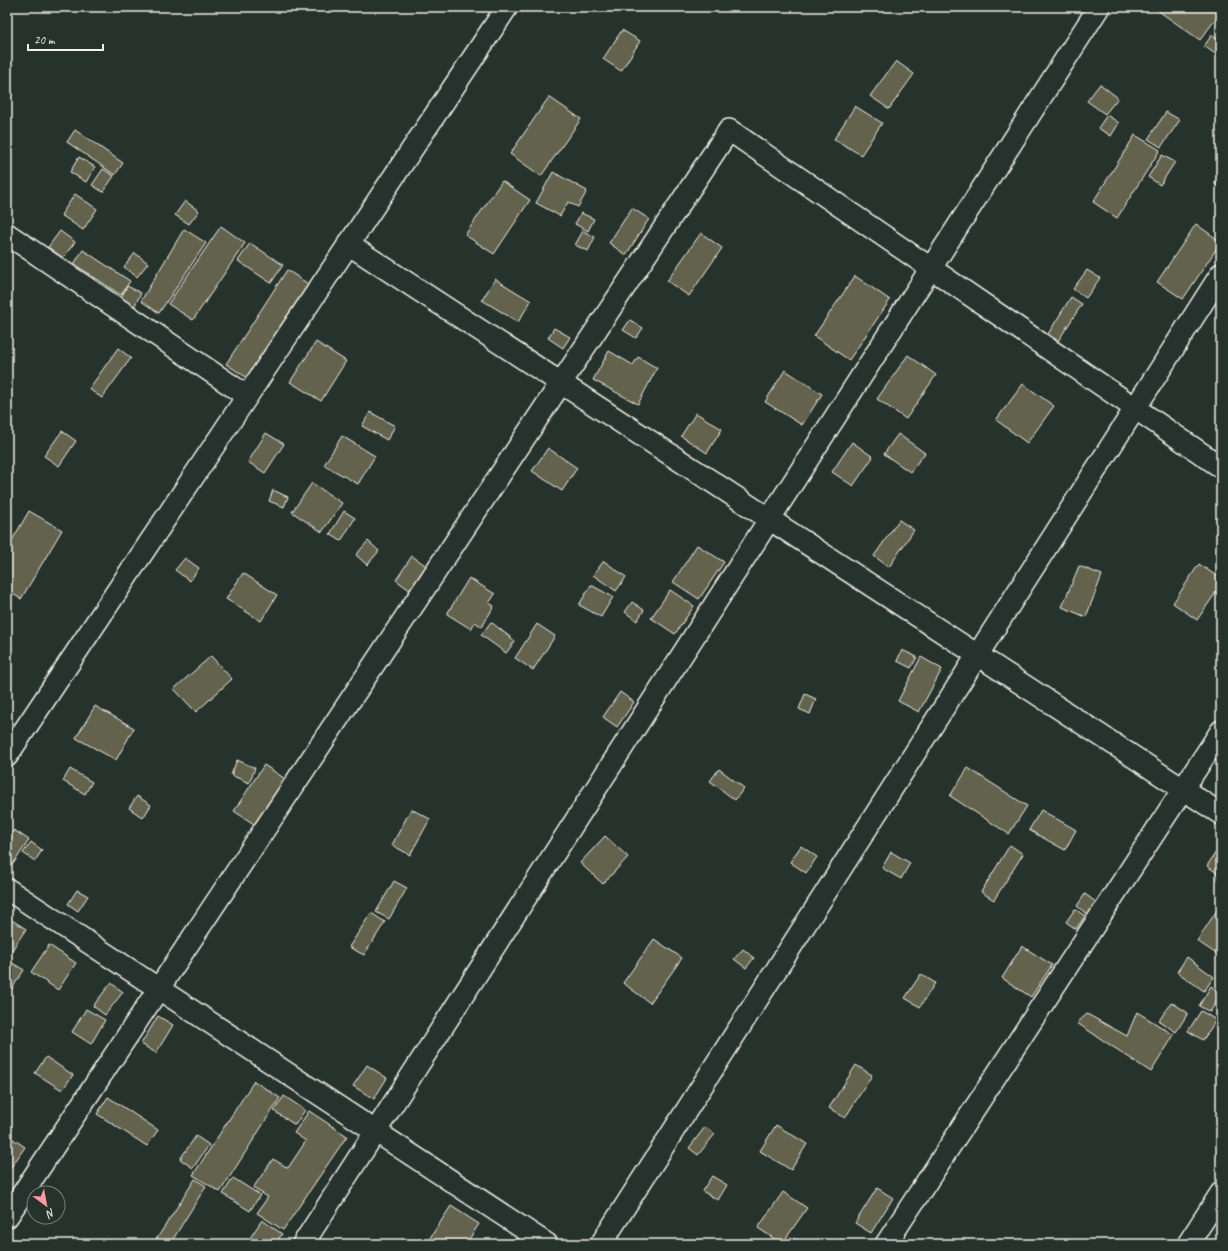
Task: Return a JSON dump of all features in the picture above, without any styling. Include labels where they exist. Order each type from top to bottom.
[{"type":"street","points":[[7,756],[507,7]]},
{"type":"street","points":[[303,1244],[1099,7]]},
{"type":"street","points":[[7,1217],[729,130],[1221,467]]},
{"type":"street","points":[[7,234],[247,396]]},
{"type":"street","points":[[348,244],[1221,814]]},
{"type":"street","points":[[601,1244],[1221,274]]},
{"type":"street","points":[[886,1244],[1221,731]]},
{"type":"street","points":[[7,889],[547,1244]]},
{"type":"street","points":[[1188,1244],[1221,1193]]},
{"type":"building","points":[[1159,7],[1221,7],[1221,12],[1200,40],[1157,10]]},
{"type":"building","points":[[622,30],[640,41],[621,71],[603,59]]},
{"type":"building","points":[[1212,35],[1221,42],[1221,58],[1204,46]]},
{"type":"building","points":[[896,61],[914,74],[889,109],[870,96]]},
{"type":"building","points":[[1100,84],[1118,98],[1105,114],[1087,101]]},
{"type":"building","points":[[549,97],[581,119],[541,176],[510,154]]},
{"type":"building","points":[[855,106],[882,123],[861,155],[834,139]]},
{"type":"building","points":[[1166,112],[1180,120],[1161,147],[1148,139]]},
{"type":"building","points":[[1107,115],[1119,123],[1111,136],[1098,128]]},
{"type":"building","points":[[75,130],[123,163],[115,175],[67,142]]},
{"type":"building","points":[[1135,135],[1160,150],[1117,218],[1093,202]]},
{"type":"building","points":[[1162,155],[1175,162],[1160,185],[1148,177]]},
{"type":"building","points":[[79,157],[95,167],[86,182],[70,172]]},
{"type":"building","points":[[103,169],[114,176],[103,192],[92,185]]},
{"type":"building","points":[[553,172],[587,191],[578,207],[568,202],[560,216],[536,203]]},
{"type":"building","points":[[1221,173],[1221,188],[1214,183]]},
{"type":"building","points":[[502,181],[530,200],[494,254],[465,235]]},
{"type":"building","points":[[75,194],[97,209],[83,230],[61,215]]},
{"type":"building","points":[[185,201],[199,211],[189,224],[175,215]]},
{"type":"building","points":[[632,208],[649,219],[626,255],[609,243]]},
{"type":"building","points":[[581,213],[594,219],[588,231],[575,224]]},
{"type":"building","points":[[1196,224],[1221,242],[1183,299],[1157,282]]},
{"type":"building","points":[[221,226],[245,243],[193,320],[168,304]]},
{"type":"building","points":[[184,229],[206,243],[159,313],[141,301]]},
{"type":"building","points":[[60,231],[75,242],[63,258],[48,247]]},
{"type":"building","points":[[583,231],[595,237],[588,251],[575,245]]},
{"type":"building","points":[[701,233],[722,248],[689,296],[667,281]]},
{"type":"building","points":[[250,243],[283,265],[271,283],[238,261]]},
{"type":"building","points":[[83,250],[130,281],[121,295],[74,264]]},
{"type":"building","points":[[135,253],[148,263],[137,277],[124,267]]},
{"type":"building","points":[[287,270],[313,287],[252,381],[226,364]]},
{"type":"building","points":[[1087,270],[1100,278],[1086,298],[1073,289]]},
{"type":"building","points":[[855,276],[890,300],[849,360],[814,336]]},
{"type":"building","points":[[495,279],[531,301],[518,322],[482,300]]},
{"type":"building","points":[[127,286],[141,293],[134,307],[120,300]]},
{"type":"building","points":[[1071,297],[1082,304],[1058,341],[1048,334]]},
{"type":"building","points":[[630,320],[643,328],[636,338],[623,330]]},
{"type":"building","points":[[554,328],[570,337],[563,348],[548,338]]},
{"type":"building","points":[[316,342],[346,361],[321,401],[290,382]]},
{"type":"building","points":[[118,348],[131,358],[102,398],[89,389]]},
{"type":"building","points":[[609,351],[633,365],[638,357],[657,368],[638,404],[593,380]]},
{"type":"building","points":[[908,355],[936,375],[906,419],[877,399]]},
{"type":"building","points":[[785,370],[822,394],[802,425],[765,402]]},
{"type":"building","points":[[1023,384],[1054,406],[1027,443],[996,420]]},
{"type":"building","points":[[370,412],[395,426],[387,440],[362,426]]},
{"type":"building","points":[[696,413],[722,429],[707,453],[681,436]]},
{"type":"building","points":[[62,431],[76,441],[59,466],[44,456]]},
{"type":"building","points":[[266,433],[284,444],[265,473],[248,462]]},
{"type":"building","points":[[898,434],[925,453],[910,472],[884,454]]},
{"type":"building","points":[[342,436],[375,456],[358,484],[324,465]]},
{"type":"building","points":[[852,442],[873,457],[853,486],[832,472]]},
{"type":"building","points":[[548,448],[577,468],[562,491],[532,471]]},
{"type":"building","points":[[312,483],[342,503],[322,532],[292,512]]},
{"type":"building","points":[[273,490],[288,497],[284,507],[269,501]]},
{"type":"building","points":[[29,511],[62,530],[21,599],[7,590],[7,549]]},
{"type":"building","points":[[344,511],[355,518],[341,541],[330,534]]},
{"type":"building","points":[[899,520],[914,530],[889,567],[874,556]]},
{"type":"building","points":[[368,541],[379,551],[367,565],[356,555]]},
{"type":"building","points":[[697,545],[724,562],[699,599],[673,582]]},
{"type":"building","points":[[412,556],[428,567],[411,591],[396,580]]},
{"type":"building","points":[[185,558],[199,568],[190,581],[175,570]]},
{"type":"building","points":[[604,561],[626,577],[616,591],[593,575]]},
{"type":"building","points":[[1199,564],[1221,579],[1221,585],[1197,620],[1173,603]]},
{"type":"building","points":[[1079,566],[1102,575],[1086,617],[1062,607]]},
{"type":"building","points":[[243,573],[277,595],[261,621],[226,599]]},
{"type":"building","points":[[469,578],[495,594],[489,603],[494,606],[482,627],[475,622],[471,629],[447,614]]},
{"type":"building","points":[[591,585],[613,597],[601,617],[579,605]]},
{"type":"building","points":[[670,590],[694,606],[675,634],[651,618]]},
{"type":"building","points":[[632,602],[644,610],[637,621],[625,612]]},
{"type":"building","points":[[491,622],[515,641],[506,653],[481,635]]},
{"type":"building","points":[[537,624],[555,636],[533,670],[515,658]]},
{"type":"building","points":[[902,650],[917,657],[911,668],[897,661]]},
{"type":"building","points":[[211,656],[232,679],[196,712],[174,689]]},
{"type":"building","points":[[921,657],[942,669],[919,712],[898,701]]},
{"type":"building","points":[[620,692],[634,702],[617,727],[603,717]]},
{"type":"building","points":[[805,694],[816,699],[810,714],[799,709]]},
{"type":"building","points":[[95,706],[134,728],[116,760],[76,738]]},
{"type":"building","points":[[237,760],[255,768],[249,783],[231,775]]},
{"type":"building","points":[[264,765],[287,780],[257,826],[234,811]]},
{"type":"building","points":[[968,768],[1027,806],[1009,834],[950,796]]},
{"type":"building","points":[[70,769],[92,782],[85,794],[63,781]]},
{"type":"building","points":[[719,769],[744,788],[735,800],[710,781]]},
{"type":"building","points":[[137,796],[151,805],[143,818],[129,808]]},
{"type":"building","points":[[411,809],[430,819],[410,855],[392,845]]},
{"type":"building","points":[[1041,810],[1076,830],[1065,850],[1029,830]]},
{"type":"building","points":[[14,830],[29,840],[13,864],[7,860],[7,840]]},
{"type":"building","points":[[605,836],[628,857],[603,884],[580,863]]},
{"type":"building","points":[[31,842],[42,850],[35,861],[23,853]]},
{"type":"building","points":[[1010,845],[1023,854],[994,900],[981,892]]},
{"type":"building","points":[[801,846],[817,857],[806,873],[790,862]]},
{"type":"building","points":[[891,852],[910,863],[901,879],[882,868]]},
{"type":"building","points":[[1216,852],[1221,856],[1220,875],[1207,866]]},
{"type":"building","points":[[394,881],[407,888],[389,919],[376,912]]},
{"type":"building","points":[[77,890],[88,896],[78,911],[68,904]]},
{"type":"building","points":[[1085,894],[1097,903],[1088,915],[1077,906]]},
{"type":"building","points":[[1221,904],[1221,957],[1197,941]]},
{"type":"building","points":[[1075,909],[1085,916],[1076,929],[1066,922]]},
{"type":"building","points":[[371,913],[385,922],[364,955],[349,947]]},
{"type":"building","points":[[7,917],[26,929],[10,953],[7,951]]},
{"type":"building","points":[[654,939],[682,958],[650,1003],[623,983]]},
{"type":"building","points":[[49,945],[76,963],[58,990],[31,972]]},
{"type":"building","points":[[1022,946],[1052,965],[1031,997],[1002,978]]},
{"type":"building","points":[[743,949],[754,958],[746,968],[734,959]]},
{"type":"building","points":[[1187,957],[1214,977],[1204,991],[1177,972]]},
{"type":"building","points":[[9,961],[24,970],[7,996],[7,964]]},
{"type":"building","points":[[921,974],[935,983],[920,1007],[905,998]]},
{"type":"building","points":[[111,983],[123,992],[105,1015],[93,1006]]},
{"type":"building","points":[[1211,986],[1221,994],[1210,1012],[1199,1006]]},
{"type":"building","points":[[1171,1002],[1188,1013],[1176,1032],[1159,1021]]},
{"type":"building","points":[[86,1009],[105,1020],[91,1044],[72,1032]]},
{"type":"building","points":[[1201,1011],[1216,1020],[1203,1040],[1188,1031]]},
{"type":"building","points":[[1137,1012],[1174,1035],[1151,1072],[1077,1023],[1087,1014],[1127,1036]]},
{"type":"building","points":[[158,1016],[173,1025],[156,1053],[141,1044]]},
{"type":"building","points":[[46,1057],[73,1075],[62,1090],[35,1073]]},
{"type":"building","points":[[367,1065],[387,1078],[374,1099],[353,1086]]},
{"type":"building","points":[[856,1065],[872,1075],[845,1118],[829,1108]]},
{"type":"building","points":[[254,1081],[280,1098],[220,1192],[193,1175]]},
{"type":"building","points":[[284,1096],[305,1110],[295,1125],[274,1111]]},
{"type":"building","points":[[108,1097],[158,1130],[147,1146],[97,1114]]},
{"type":"building","points":[[309,1111],[347,1136],[283,1230],[257,1213],[268,1197],[253,1188],[273,1159],[288,1168],[306,1141],[294,1133]]},
{"type":"building","points":[[776,1125],[807,1144],[791,1170],[760,1151]]},
{"type":"building","points":[[705,1127],[715,1134],[698,1155],[689,1148]]},
{"type":"building","points":[[196,1136],[209,1145],[193,1168],[180,1159]]},
{"type":"building","points":[[13,1139],[25,1147],[7,1173],[7,1147]]},
{"type":"building","points":[[712,1176],[727,1185],[718,1200],[702,1191]]},
{"type":"building","points":[[233,1178],[260,1195],[250,1211],[223,1194]]},
{"type":"building","points":[[195,1179],[206,1186],[170,1244],[164,1244],[156,1240]]},
{"type":"building","points":[[877,1188],[893,1198],[871,1233],[855,1223]]},
{"type":"building","points":[[783,1192],[807,1208],[782,1244],[758,1228]]},
{"type":"building","points":[[451,1206],[479,1224],[466,1244],[426,1244]]},
{"type":"building","points":[[262,1220],[282,1234],[275,1244],[246,1244]]},
{"type":"building","points":[[791,1237],[803,1244],[787,1244]]}]
